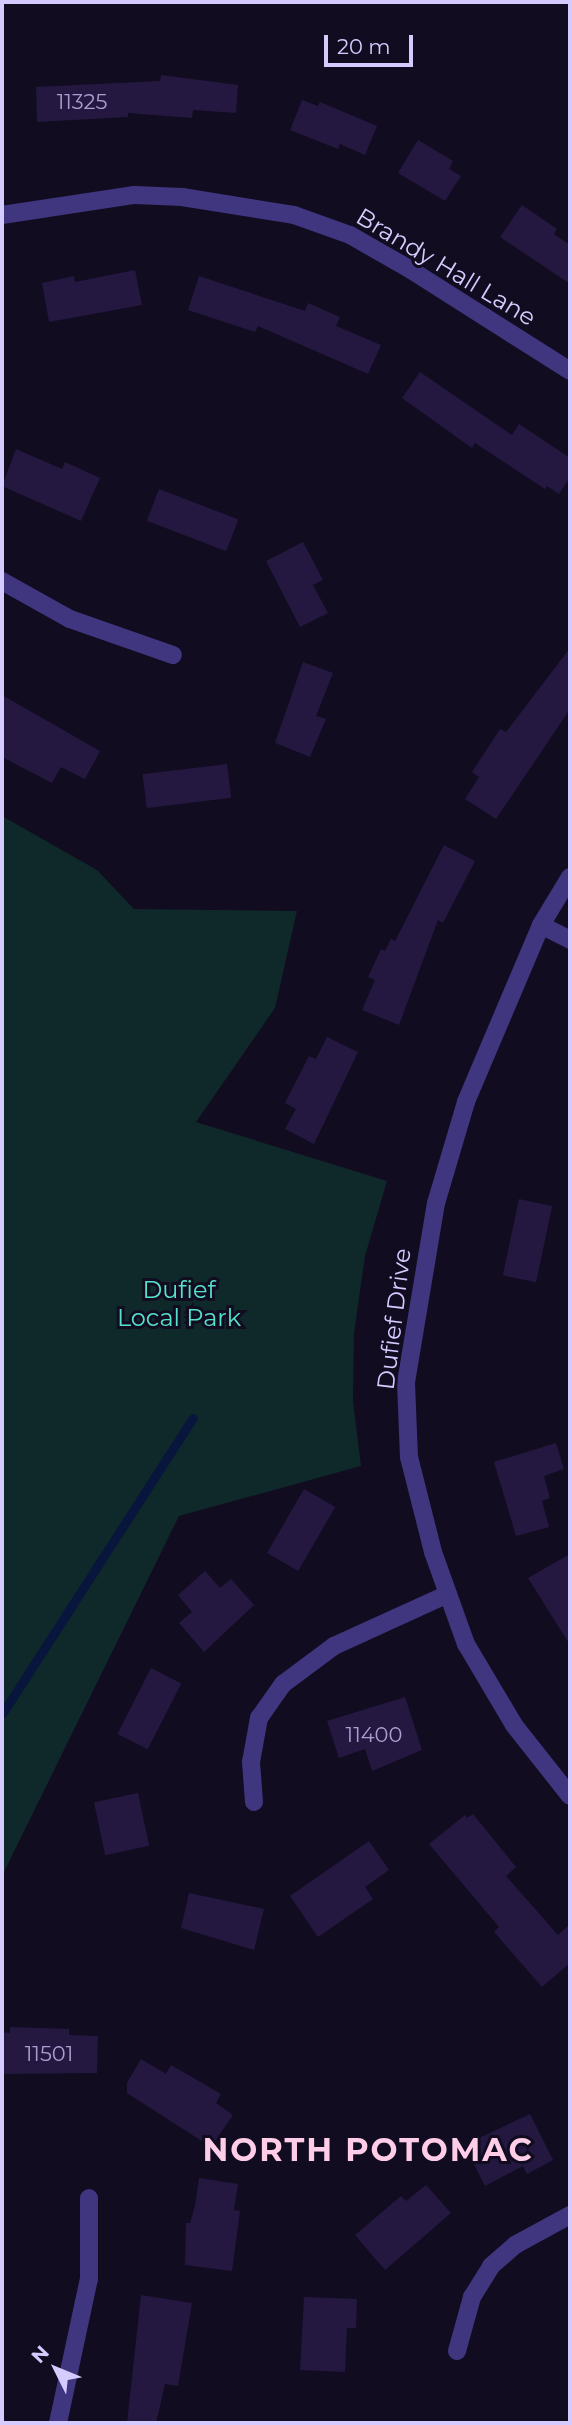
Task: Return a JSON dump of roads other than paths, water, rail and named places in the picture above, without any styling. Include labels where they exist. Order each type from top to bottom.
[{"type":"street","name":"Brandy Hall Lane","points":[[2,215],[135,195],[215,202],[294,215],[349,235],[401,264],[570,371]]},
{"type":"street","points":[[2,581],[70,619],[173,655]]},
{"type":"street","name":"Dufief Drive","points":[[570,877],[541,925],[466,1101],[436,1203],[415,1309],[406,1383],[409,1457],[448,1594],[466,1644],[514,1726],[570,1796]]},
{"type":"street","points":[[541,925],[570,940]]},
{"type":"street","points":[[254,1802],[251,1762],[259,1718],[283,1684],[334,1646],[448,1594]]},
{"type":"street","points":[[58,2423],[89,2279],[89,2198]]},
{"type":"street","points":[[457,2351],[472,2297],[491,2266],[515,2245],[570,2216]]},
{"type":"waterway","points":[[2,1714],[193,1418]]},
{"type":"district","name":"NORTH POTOMAC","points":[[368,2150]]},
{"type":"park label","name":"Dufief Local Park","points":[[179,1304]]}]
